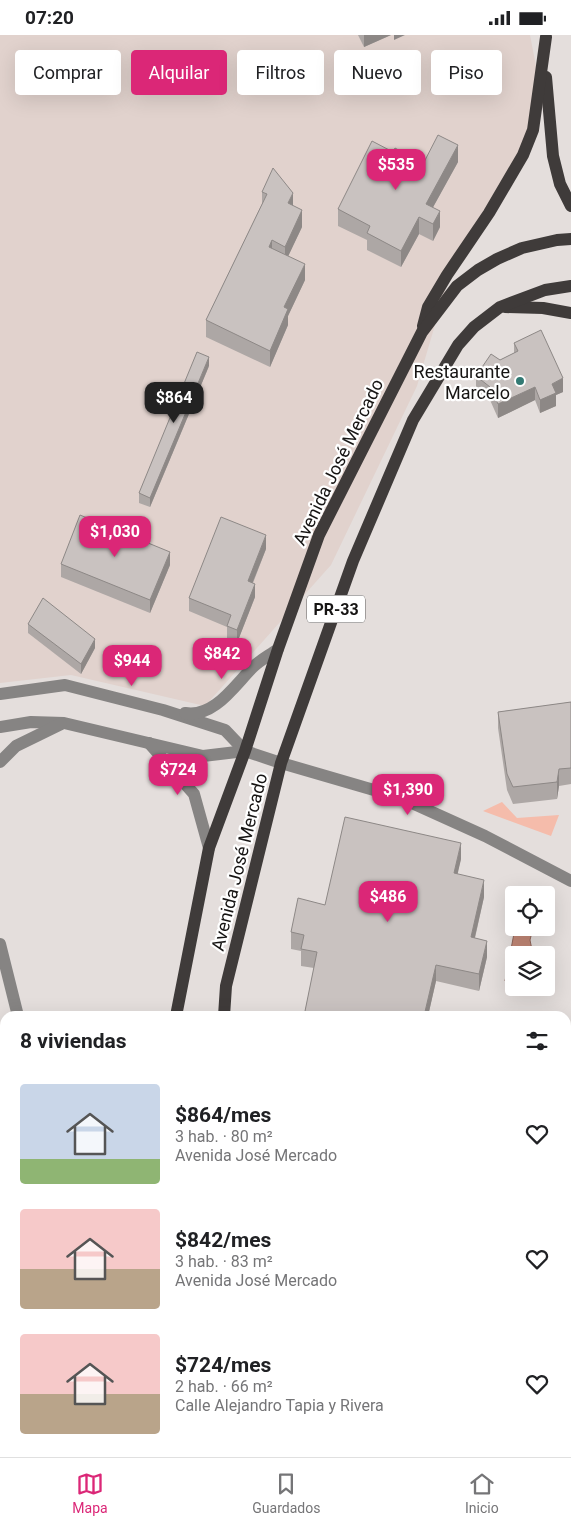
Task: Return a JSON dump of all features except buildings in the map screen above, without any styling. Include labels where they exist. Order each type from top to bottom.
[{"type":"main road","points":[[546,36],[547,88],[553,156],[560,184],[571,206]]},
{"type":"main road","points":[[422,331],[428,307],[489,213],[523,155],[533,130],[546,36]]},
{"type":"main road","name":"Avenida José Mercado","points":[[177,1011],[210,848],[319,535],[422,331],[457,286],[478,270],[522,248],[557,240],[571,239]]},
{"type":"main road","name":"Avenida José Mercado","points":[[224,1011],[226,986],[281,763],[353,561],[413,420],[458,345],[474,327],[500,307],[545,290],[571,285]]},
{"type":"main road","points":[[500,307],[543,308],[571,313]]},
{"type":"street","points":[[162,710],[193,715],[209,710],[254,665],[278,649]]},
{"type":"street","points":[[0,694],[65,685],[162,710],[225,730],[245,751]]},
{"type":"street","points":[[0,727],[31,722],[64,723],[203,756],[245,751],[412,803],[485,836],[571,881]]},
{"type":"street","points":[[0,762],[16,747],[64,723]]},
{"type":"street","points":[[149,743],[194,794],[210,848]]},
{"type":"street","points":[[0,944],[17,1011]]},
{"type":"shaded area","points":[[0,35],[530,35],[542,97],[513,180],[450,274],[417,386],[331,565],[205,706],[71,675],[0,683]]},
{"type":"shaded area","points":[[502,802],[517,818],[559,815],[551,836],[483,811]]},
{"type":"shaded area","points":[[513,936],[531,936],[531,946],[512,946]]},
{"type":"place","name":"Restaurante Marcelo","points":[[520,381]]}]
